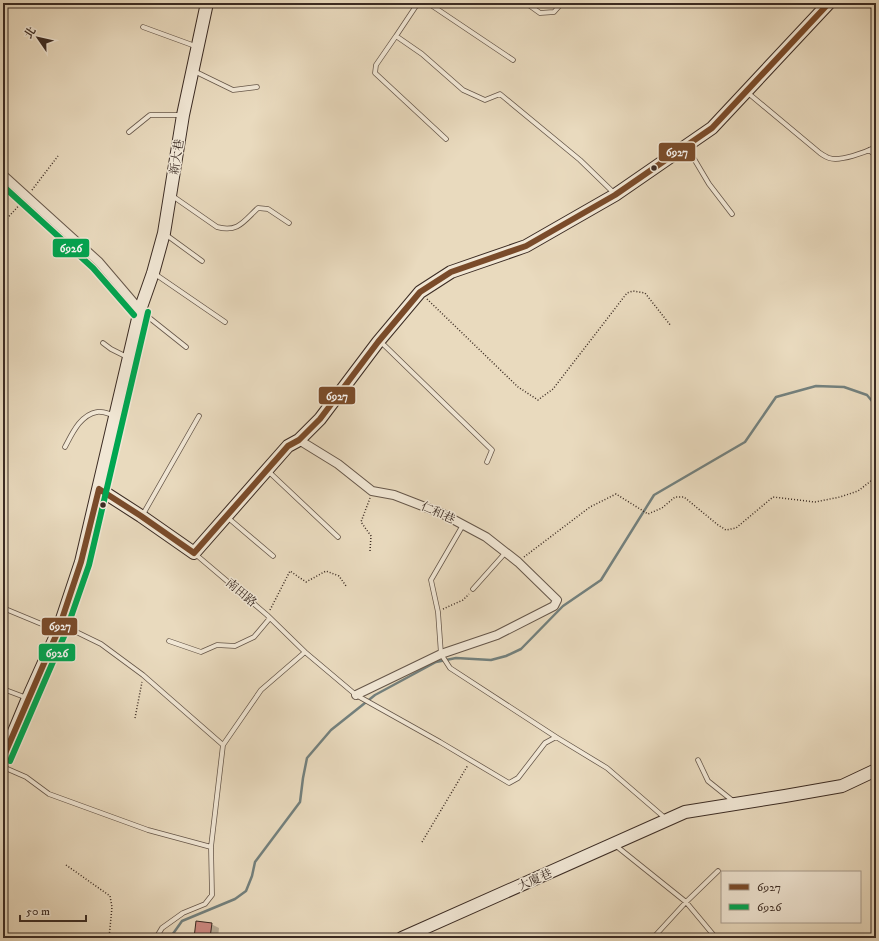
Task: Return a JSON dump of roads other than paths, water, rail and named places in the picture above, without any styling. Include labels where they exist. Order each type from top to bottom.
[{"type":"street","name":"新大巷","points":[[140,310],[153,273],[164,233],[183,115],[207,3]]},
{"type":"street","points":[[194,553],[288,446],[299,440],[320,419],[378,342],[420,292],[451,272],[526,246],[615,195],[712,128],[829,3]]},
{"type":"street","points":[[3,175],[99,262],[140,310],[81,562],[59,628],[3,758]]},
{"type":"street","name":"仁和巷","points":[[299,440],[338,464],[372,491],[394,495],[436,511],[463,525]]},
{"type":"street","name":"南田路","points":[[99,489],[194,553]]},
{"type":"street","points":[[356,695],[442,656],[497,634],[554,606],[557,600],[518,562],[486,537],[463,525]]},
{"type":"street","name":"大廈巷","points":[[402,938],[685,812],[842,786],[876,770]]},
{"type":"lane","points":[[418,3],[376,65],[375,74],[446,139]]},
{"type":"lane","points":[[428,3],[513,60]]},
{"type":"lane","points":[[526,3],[540,13],[554,12],[562,3]]},
{"type":"lane","points":[[868,3],[876,9]]},
{"type":"lane","points":[[143,27],[198,47]]},
{"type":"lane","points":[[396,36],[422,54],[463,90],[485,100],[500,94],[580,160],[615,195]]},
{"type":"lane","points":[[192,70],[233,90],[257,87]]},
{"type":"lane","points":[[745,91],[820,153],[829,158],[840,159],[876,147]]},
{"type":"lane","points":[[129,132],[150,115],[183,115]]},
{"type":"lane","points":[[686,145],[709,184],[732,214]]},
{"type":"lane","points":[[869,150],[876,156]]},
{"type":"lane","points":[[171,194],[217,227],[226,229],[235,228],[258,208],[268,209],[289,223]]},
{"type":"lane","points":[[164,233],[202,260]]},
{"type":"lane","points":[[153,273],[225,322]]},
{"type":"lane","points":[[140,310],[186,347]]},
{"type":"lane","points":[[378,342],[384,344],[492,450],[486,462]]},
{"type":"lane","points":[[103,343],[129,358]]},
{"type":"lane","points":[[66,447],[74,430],[87,416],[98,412],[116,416]]},
{"type":"lane","points":[[141,516],[198,416]]},
{"type":"lane","points":[[268,470],[338,537]]},
{"type":"lane","points":[[227,517],[273,556]]},
{"type":"lane","name":"仁和巷","points":[[442,656],[438,612],[432,580],[463,525]]},
{"type":"lane","points":[[473,589],[506,552]]},
{"type":"lane","name":"南田路","points":[[194,553],[268,617],[305,652],[356,695],[509,783],[518,778],[545,743],[556,737]]},
{"type":"lane","points":[[3,608],[101,644],[143,675],[223,745]]},
{"type":"lane","points":[[169,641],[201,652],[217,645],[235,646],[254,637],[268,617]]},
{"type":"lane","points":[[156,938],[162,928],[183,913],[205,904],[212,895],[211,847],[223,745],[261,690],[305,652]]},
{"type":"lane","points":[[442,656],[450,668],[556,737],[607,768],[666,820]]},
{"type":"lane","points":[[3,689],[28,698]]},
{"type":"lane","points":[[698,760],[708,781],[736,804]]},
{"type":"lane","points":[[3,767],[26,778],[48,794],[148,830],[211,847]]},
{"type":"lane","points":[[613,844],[686,902],[716,938]]},
{"type":"lane","points":[[653,938],[686,902],[718,871]]},
{"type":"waterway","points":[[170,938],[182,921],[235,899],[246,891],[252,876],[255,862],[300,802],[307,758],[331,730],[375,695],[436,662],[456,658],[491,660],[506,656],[521,649],[563,606],[601,580],[654,495],[745,442],[776,397],[816,386],[844,387],[867,395],[876,406]]}]
